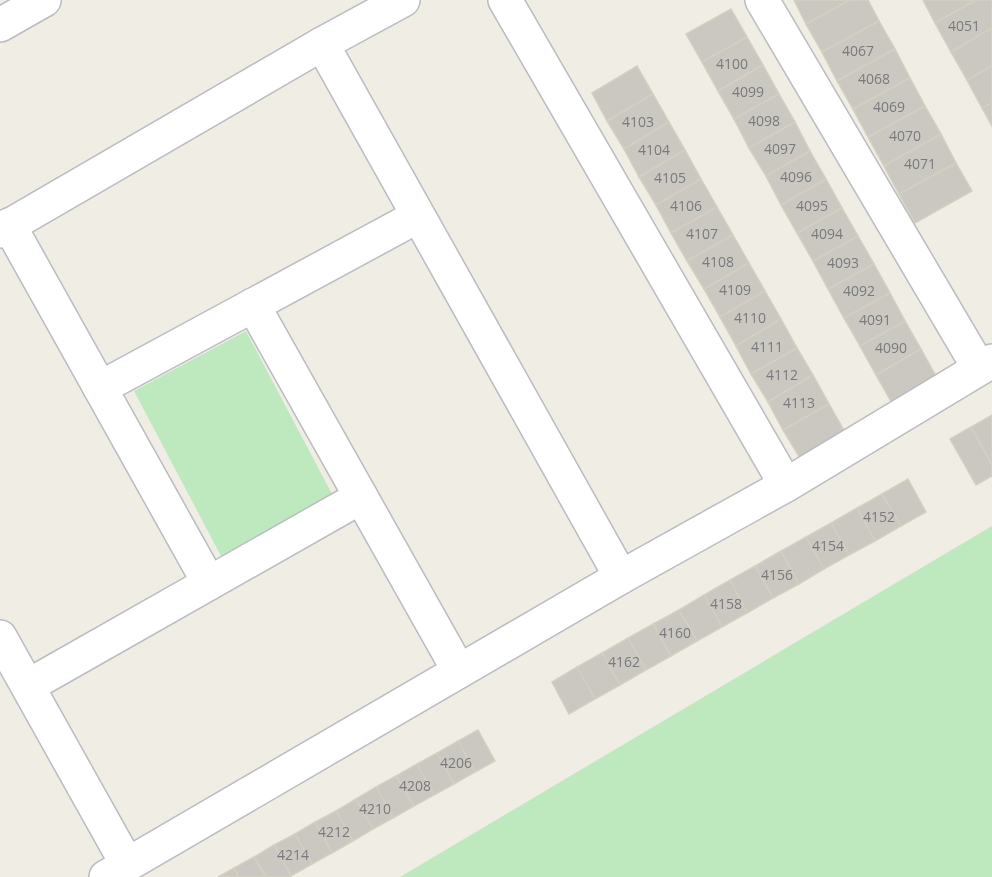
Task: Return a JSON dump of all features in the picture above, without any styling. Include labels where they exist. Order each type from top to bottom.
[{"type":"street","points":[[0,25],[44,0]]},
{"type":"street","points":[[209,584],[100,388],[5,228],[322,44],[403,0]]},
{"type":"street","points":[[505,0],[786,485]]},
{"type":"street","points":[[0,637],[28,686],[117,871],[621,577],[786,485],[985,364],[762,0]]},
{"type":"street","points":[[322,44],[621,577]]},
{"type":"street","points":[[100,388],[418,216]]},
{"type":"street","points":[[253,305],[459,671]]},
{"type":"street","points":[[28,686],[361,496]]},
{"type":"green space","points":[[246,331],[333,496],[221,556],[134,391]]},
{"type":"green space","points":[[992,526],[992,877],[400,877]]},
{"type":"building","points":[[794,0],[850,0],[806,24]]},
{"type":"building","points":[[850,0],[868,0],[879,21],[822,52],[806,24]]},
{"type":"building","points":[[923,0],[976,0],[935,23]]},
{"type":"building","points":[[976,0],[991,0],[992,28],[951,52],[935,23]]},
{"type":"building","points":[[731,9],[747,37],[702,62],[686,34]]},
{"type":"building","points":[[879,21],[895,49],[837,81],[822,52]]},
{"type":"building","points":[[992,28],[992,66],[967,80],[951,52]]},
{"type":"building","points":[[747,37],[763,65],[718,91],[702,62]]},
{"type":"building","points":[[895,49],[910,78],[853,109],[837,81]]},
{"type":"building","points":[[763,65],[779,94],[734,119],[718,91]]},
{"type":"building","points":[[637,66],[653,94],[607,121],[592,93]]},
{"type":"building","points":[[992,66],[992,103],[982,108],[967,80]]},
{"type":"building","points":[[910,78],[925,106],[868,137],[853,109]]},
{"type":"building","points":[[653,94],[669,122],[624,149],[607,121]]},
{"type":"building","points":[[779,94],[795,122],[749,148],[734,119]]},
{"type":"building","points":[[992,103],[992,126],[982,108]]},
{"type":"building","points":[[925,106],[941,134],[884,166],[868,137]]},
{"type":"building","points":[[669,122],[685,150],[639,177],[624,149]]},
{"type":"building","points":[[795,122],[810,151],[766,176],[749,148]]},
{"type":"building","points":[[941,134],[956,163],[899,194],[884,166]]},
{"type":"building","points":[[685,150],[701,179],[656,205],[639,177]]},
{"type":"building","points":[[810,151],[826,179],[781,205],[766,176]]},
{"type":"building","points":[[956,163],[972,191],[915,223],[899,194]]},
{"type":"building","points":[[701,179],[717,207],[671,233],[656,205]]},
{"type":"building","points":[[826,179],[842,208],[797,233],[781,205]]},
{"type":"building","points":[[717,207],[733,235],[687,261],[671,233]]},
{"type":"building","points":[[842,208],[858,236],[813,261],[797,233]]},
{"type":"building","points":[[733,235],[749,263],[704,289],[687,261]]},
{"type":"building","points":[[858,236],[874,264],[828,289],[813,261]]},
{"type":"building","points":[[749,263],[765,291],[720,317],[704,289]]},
{"type":"building","points":[[874,264],[890,293],[844,318],[828,289]]},
{"type":"building","points":[[765,291],[781,319],[736,346],[720,317]]},
{"type":"building","points":[[890,293],[905,321],[860,346],[844,318]]},
{"type":"building","points":[[781,319],[797,348],[751,374],[736,346]]},
{"type":"building","points":[[905,321],[921,349],[876,375],[860,346]]},
{"type":"building","points":[[797,348],[813,375],[768,402],[751,374]]},
{"type":"building","points":[[921,349],[937,378],[892,403],[876,375]]},
{"type":"building","points":[[813,375],[829,404],[783,430],[768,402]]},
{"type":"building","points":[[829,404],[845,432],[800,458],[783,430]]},
{"type":"building","points":[[992,415],[992,465],[971,427]]},
{"type":"building","points":[[971,427],[992,465],[992,476],[976,485],[950,439]]},
{"type":"building","points":[[908,479],[926,512],[901,526],[882,494]]},
{"type":"building","points":[[882,494],[901,526],[875,541],[857,508]]},
{"type":"building","points":[[857,508],[875,541],[849,555],[831,523]]},
{"type":"building","points":[[831,523],[849,555],[824,569],[806,537]]},
{"type":"building","points":[[806,537],[824,569],[799,584],[781,551]]},
{"type":"building","points":[[781,551],[799,584],[773,598],[755,566]]},
{"type":"building","points":[[755,566],[773,598],[747,613],[730,580]]},
{"type":"building","points":[[730,580],[747,613],[722,627],[704,595]]},
{"type":"building","points":[[704,595],[722,627],[697,641],[679,610]]},
{"type":"building","points":[[679,610],[697,641],[671,656],[653,624]]},
{"type":"building","points":[[653,624],[671,656],[646,670],[628,638]]},
{"type":"building","points":[[628,638],[646,670],[620,685],[602,653]]},
{"type":"building","points":[[602,653],[620,685],[595,699],[577,667]]},
{"type":"building","points":[[577,667],[595,699],[569,714],[552,682]]},
{"type":"building","points":[[478,730],[495,761],[475,772],[458,741]]},
{"type":"building","points":[[458,741],[475,772],[454,784],[437,753]]},
{"type":"building","points":[[437,753],[454,784],[434,795],[417,764]]},
{"type":"building","points":[[417,764],[434,795],[414,806],[396,776]]},
{"type":"building","points":[[396,776],[414,806],[393,818],[376,787]]},
{"type":"building","points":[[376,787],[393,818],[373,829],[356,799]]},
{"type":"building","points":[[356,799],[373,829],[353,841],[336,811]]},
{"type":"building","points":[[336,811],[353,841],[332,853],[315,822]]},
{"type":"building","points":[[315,822],[332,853],[312,864],[295,834]]},
{"type":"building","points":[[295,834],[312,864],[291,876],[274,845]]},
{"type":"building","points":[[274,845],[291,876],[266,877],[254,857]]},
{"type":"building","points":[[254,857],[266,877],[239,877],[234,868]]},
{"type":"building","points":[[234,868],[239,877],[218,877]]}]
